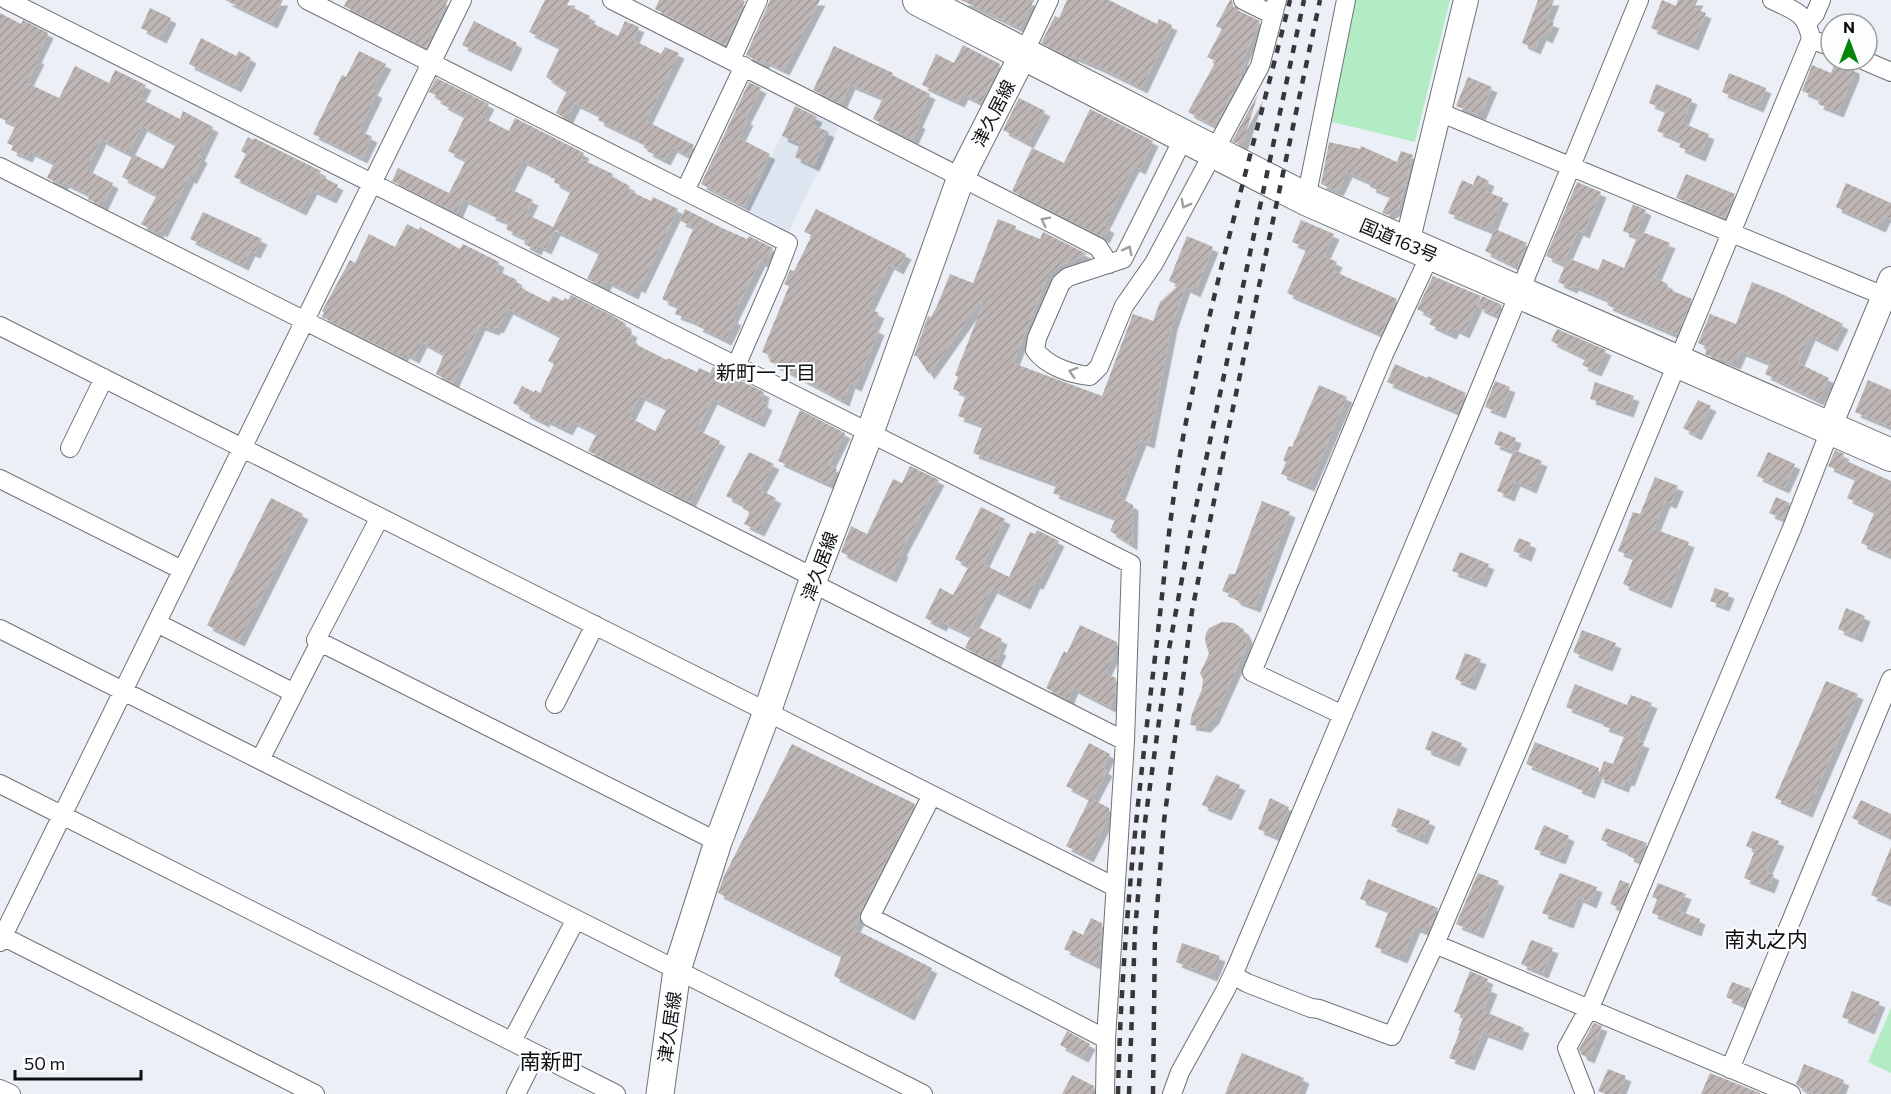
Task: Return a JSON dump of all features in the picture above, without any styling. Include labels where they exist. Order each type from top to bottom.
[{"type":"highway","name":"国道163号","points":[[919,0],[1306,199],[1891,455]]},
{"type":"main road","name":"津久居線","points":[[660,1094],[676,970],[718,842],[961,177],[1024,52]]},
{"type":"street","points":[[7,0],[1131,564],[1125,741],[1106,1039],[1105,1094]]},
{"type":"street","points":[[307,0],[788,243],[736,366]]},
{"type":"street","points":[[315,1094],[1,938],[462,0]]},
{"type":"street","points":[[612,0],[1098,247],[1109,264]]},
{"type":"street","points":[[685,191],[737,63],[758,0]]},
{"type":"street","points":[[1024,52],[1049,0]]},
{"type":"street","points":[[1184,137],[1123,259],[1068,277],[1061,283],[1037,338],[1035,350],[1043,360],[1076,374],[1090,376],[1099,367],[1124,306],[1154,263],[1260,66],[1275,8],[1243,0]]},
{"type":"street","points":[[1306,199],[1346,0]]},
{"type":"street","points":[[1343,715],[1252,672],[1374,375],[1419,248],[1439,112],[1466,0]]},
{"type":"street","points":[[1172,1094],[1175,1081],[1233,975],[1520,292],[1639,0]]},
{"type":"street","points":[[1772,0],[1796,12],[1819,37]]},
{"type":"street","points":[[1233,975],[1247,983],[1311,1008],[1392,1036],[1435,944],[1679,362],[1732,233],[1821,0]]},
{"type":"street","points":[[1439,112],[1732,233],[1888,287],[1741,650],[1592,1003],[1567,1048],[1585,1094]]},
{"type":"street","points":[[0,167],[1125,741]]},
{"type":"street","points":[[0,326],[1115,887]]},
{"type":"street","points":[[70,448],[104,378]]},
{"type":"street","points":[[0,479],[182,570]]},
{"type":"street","points":[[380,517],[316,640],[718,842]]},
{"type":"street","points":[[157,623],[294,693]]},
{"type":"street","points":[[555,704],[595,625]]},
{"type":"street","points":[[0,629],[923,1094]]},
{"type":"street","points":[[260,760],[320,642]]},
{"type":"street","points":[[1730,1069],[1891,679]]},
{"type":"street","points":[[0,784],[616,1094]]},
{"type":"street","points":[[932,795],[870,917],[1106,1039]]},
{"type":"street","points":[[512,1041],[576,919]]},
{"type":"street","points":[[1435,944],[1791,1094]]},
{"type":"street","points":[[516,1094],[536,1054]]},
{"type":"street","points":[[0,1089],[11,1094]]},
{"type":"shaded area","points":[[796,104],[840,125],[787,236],[744,216]]},
{"type":"green space","points":[[1353,0],[1450,0],[1415,142],[1328,121]]},
{"type":"green space","points":[[1891,1008],[1891,1073],[1868,1062]]},
{"type":"building","points":[[225,0],[283,0],[272,23]]},
{"type":"building","points":[[347,0],[448,0],[426,48],[344,6]]},
{"type":"building","points":[[545,0],[570,0],[567,5],[590,16],[588,21],[618,36],[625,21],[639,27],[633,40],[661,54],[665,47],[679,53],[646,121],[694,145],[689,156],[672,147],[665,160],[647,151],[649,147],[638,142],[639,140],[598,120],[600,115],[575,103],[567,119],[556,113],[567,91],[546,77],[560,47],[529,32]]},
{"type":"building","points":[[659,0],[745,1],[725,45],[655,9]]},
{"type":"building","points":[[770,0],[820,0],[784,70],[765,61],[763,64],[746,55]]},
{"type":"building","points":[[961,0],[1034,0],[1020,28]]},
{"type":"building","points":[[1067,0],[1109,0],[1157,24],[1159,19],[1172,25],[1142,88],[1041,43],[1055,16],[1059,18]]},
{"type":"building","points":[[1230,0],[1237,10],[1260,21],[1242,60],[1246,62],[1239,76],[1241,77],[1215,126],[1188,112],[1216,61],[1207,57],[1222,29],[1216,26]]},
{"type":"building","points":[[1538,0],[1554,0],[1546,20],[1554,23],[1547,38],[1541,35],[1535,49],[1522,43]]},
{"type":"building","points":[[1662,0],[1676,6],[1678,0],[1698,0],[1694,8],[1706,13],[1693,45],[1651,28]]},
{"type":"building","points":[[150,8],[171,18],[161,38],[141,28]]},
{"type":"building","points":[[0,13],[21,24],[23,20],[48,33],[27,83],[59,98],[75,66],[109,83],[115,70],[146,85],[139,98],[180,119],[183,111],[213,127],[199,156],[202,158],[191,179],[189,177],[162,232],[159,230],[158,233],[141,224],[157,195],[122,177],[133,154],[163,169],[176,144],[142,126],[128,153],[101,139],[86,170],[113,183],[102,206],[88,199],[90,195],[64,182],[62,185],[47,178],[54,163],[30,151],[27,157],[11,150],[13,146],[7,143],[16,125],[0,118]]},
{"type":"building","points":[[474,21],[517,43],[506,66],[462,45]]},
{"type":"building","points":[[201,38],[236,56],[239,51],[251,58],[236,87],[189,64]]},
{"type":"building","points":[[963,45],[1000,64],[981,103],[963,94],[959,102],[922,85],[936,54],[954,63]]},
{"type":"building","points":[[834,46],[893,73],[892,75],[930,94],[917,122],[920,124],[913,139],[873,119],[883,98],[850,84],[841,104],[813,90]]},
{"type":"building","points":[[359,51],[386,64],[372,90],[377,93],[360,128],[372,137],[362,158],[313,134],[342,75],[346,77]]},
{"type":"building","points":[[1812,65],[1819,68],[1819,72],[1854,72],[1838,112],[1818,104],[1820,98],[1802,91]]},
{"type":"building","points":[[1729,73],[1766,88],[1758,107],[1722,92]]},
{"type":"building","points":[[1468,77],[1492,87],[1480,115],[1456,106]]},
{"type":"building","points":[[436,78],[489,104],[482,117],[509,131],[515,118],[584,153],[581,159],[613,174],[612,177],[630,186],[628,190],[651,201],[653,197],[678,209],[640,288],[636,286],[633,294],[607,281],[604,287],[587,279],[600,252],[555,230],[546,249],[538,245],[536,250],[524,244],[526,239],[506,229],[509,222],[490,215],[491,212],[463,199],[457,213],[392,181],[398,168],[449,193],[466,160],[448,151],[465,116],[442,104],[443,102],[435,98],[436,95],[429,92]],"holes":[[[522,160],[551,174],[550,177],[555,179],[554,182],[571,191],[553,227],[526,214],[533,200],[508,188]]]},
{"type":"building","points":[[749,82],[761,88],[745,119],[748,120],[739,138],[770,154],[744,206],[701,184]]},
{"type":"building","points":[[1656,84],[1692,99],[1682,123],[1709,134],[1700,156],[1679,147],[1682,141],[1657,131],[1666,110],[1649,103]]},
{"type":"building","points":[[1258,94],[1242,146],[1232,141]]},
{"type":"building","points":[[1019,98],[1045,111],[1028,143],[1003,130]]},
{"type":"building","points":[[795,106],[817,117],[813,125],[829,132],[814,166],[795,157],[800,144],[782,136]]},
{"type":"building","points":[[1090,109],[1153,141],[1140,169],[1134,166],[1104,225],[1109,228],[1104,238],[1012,191],[1032,148],[1064,163]]},
{"type":"building","points":[[248,137],[321,171],[319,175],[338,185],[331,198],[312,189],[301,210],[234,177],[246,154],[241,151]]},
{"type":"building","points":[[1329,142],[1360,149],[1361,146],[1397,162],[1401,151],[1413,155],[1399,208],[1387,215],[1382,213],[1391,195],[1370,187],[1372,183],[1347,172],[1338,191],[1321,184]]},
{"type":"building","points":[[1686,174],[1735,194],[1725,218],[1676,198]]},
{"type":"building","points":[[1477,175],[1489,181],[1485,191],[1503,198],[1490,230],[1448,213],[1462,180],[1473,185]]},
{"type":"building","points":[[1577,182],[1601,192],[1584,233],[1578,230],[1563,264],[1546,256]]},
{"type":"building","points":[[1846,183],[1891,203],[1891,219],[1885,217],[1880,227],[1836,207]]},
{"type":"building","points":[[1633,204],[1646,210],[1635,236],[1623,231]]},
{"type":"building","points":[[685,209],[722,228],[747,239],[749,236],[773,248],[765,263],[760,261],[732,318],[736,320],[726,340],[697,326],[699,323],[675,314],[678,306],[662,299],[694,227],[680,221]]},
{"type":"building","points":[[816,209],[906,254],[898,269],[889,264],[868,308],[879,313],[873,327],[879,330],[856,386],[850,383],[844,401],[769,361],[771,356],[762,352],[789,286],[784,284],[790,270],[794,271],[812,235],[804,232]]},
{"type":"building","points":[[203,212],[262,239],[255,253],[250,251],[243,265],[190,239]]},
{"type":"building","points":[[998,219],[1040,239],[1043,232],[1087,254],[1060,266],[1048,275],[1013,363],[1102,396],[1133,314],[1153,321],[1160,302],[1179,285],[1169,281],[1187,236],[1213,247],[1195,292],[1185,287],[1172,325],[1149,443],[1141,440],[1119,497],[1133,505],[1132,545],[1110,531],[1116,518],[1053,493],[1057,484],[973,453],[983,425],[958,416],[966,395],[953,389],[958,377],[955,375],[983,304],[980,302],[929,374],[917,356],[914,356],[928,316],[931,317],[937,306],[950,274],[973,283]]},
{"type":"building","points":[[1301,220],[1334,234],[1324,256],[1337,262],[1333,271],[1397,299],[1381,334],[1287,293],[1307,248],[1292,242]]},
{"type":"building","points":[[407,224],[419,230],[420,227],[460,249],[463,244],[499,262],[496,270],[517,280],[519,287],[549,302],[553,296],[563,301],[565,298],[568,300],[571,295],[626,324],[624,328],[632,332],[631,342],[697,372],[699,368],[710,373],[713,367],[764,392],[762,402],[767,405],[759,422],[712,399],[697,430],[720,441],[690,502],[588,451],[597,433],[572,421],[567,430],[545,419],[544,422],[524,412],[525,410],[513,403],[522,386],[540,393],[554,364],[548,361],[561,336],[508,309],[498,328],[495,327],[494,330],[480,325],[453,383],[436,374],[444,354],[422,342],[414,358],[404,353],[402,357],[322,317],[324,313],[322,311],[350,260],[355,263],[369,234],[395,247]],"holes":[[[640,395],[667,408],[655,431],[629,417]]]},
{"type":"building","points":[[1495,229],[1527,243],[1517,267],[1485,251]]},
{"type":"building","points":[[1640,231],[1670,243],[1655,278],[1668,284],[1666,288],[1692,299],[1677,335],[1607,305],[1609,300],[1573,285],[1572,288],[1558,282],[1568,258],[1598,270],[1603,259],[1624,268]]},
{"type":"building","points":[[1433,276],[1481,296],[1464,333],[1454,328],[1451,334],[1429,324],[1433,317],[1417,309]]},
{"type":"building","points":[[1752,282],[1843,324],[1832,346],[1810,335],[1798,363],[1829,378],[1818,400],[1765,374],[1770,363],[1741,351],[1735,364],[1720,358],[1719,360],[1705,354],[1707,347],[1698,343],[1710,314],[1736,324]]},
{"type":"building","points":[[1482,296],[1502,305],[1498,316],[1478,307]]},
{"type":"building","points":[[1557,329],[1606,350],[1596,371],[1582,365],[1586,358],[1551,341]]},
{"type":"building","points":[[1395,364],[1466,393],[1458,412],[1387,382]]},
{"type":"building","points":[[1868,380],[1891,390],[1891,427],[1855,412]]},
{"type":"building","points":[[1495,381],[1510,387],[1500,413],[1485,407]]},
{"type":"building","points":[[1595,382],[1634,396],[1628,412],[1590,399]]},
{"type":"building","points":[[1319,385],[1347,397],[1309,486],[1281,474],[1286,462],[1283,460],[1289,446],[1292,447]]},
{"type":"building","points":[[1698,400],[1711,406],[1696,435],[1683,428]]},
{"type":"building","points":[[800,410],[845,433],[829,465],[837,469],[829,484],[778,461]]},
{"type":"building","points":[[1499,431],[1516,438],[1511,450],[1494,444]]},
{"type":"building","points":[[1514,450],[1542,461],[1531,488],[1515,481],[1509,496],[1497,491]]},
{"type":"building","points":[[1835,450],[1844,454],[1842,459],[1891,481],[1891,556],[1861,543],[1875,511],[1847,498],[1856,478],[1828,466]]},
{"type":"building","points":[[749,452],[774,464],[760,490],[776,498],[759,531],[744,524],[750,512],[743,509],[744,505],[726,496]]},
{"type":"building","points":[[1768,452],[1795,464],[1784,488],[1757,476]]},
{"type":"building","points":[[910,466],[939,480],[901,551],[903,552],[891,577],[841,552],[851,526],[867,534],[893,479],[902,483]]},
{"type":"building","points":[[1655,477],[1678,486],[1671,503],[1665,501],[1654,529],[1689,542],[1666,603],[1623,584],[1634,557],[1618,551],[1633,512],[1640,514]]},
{"type":"building","points":[[1776,497],[1790,503],[1784,519],[1769,513]]},
{"type":"building","points":[[271,498],[303,514],[239,641],[207,625]]},
{"type":"building","points":[[1262,501],[1290,512],[1255,607],[1236,600],[1231,594],[1222,591],[1229,574],[1235,574]]},
{"type":"building","points":[[981,507],[1005,519],[983,564],[1009,577],[1030,532],[1035,534],[1037,530],[1059,541],[1038,584],[1035,583],[1025,604],[992,588],[968,634],[943,622],[941,626],[925,618],[940,588],[953,595],[969,566],[955,559]]},
{"type":"building","points":[[1519,538],[1531,543],[1526,556],[1513,551]]},
{"type":"building","points":[[1460,552],[1489,564],[1481,582],[1452,571]]},
{"type":"building","points":[[1715,588],[1729,593],[1724,606],[1710,601]]},
{"type":"building","points":[[1846,608],[1865,616],[1857,637],[1838,629]]},
{"type":"building","points":[[1222,622],[1234,623],[1243,629],[1247,637],[1246,647],[1214,718],[1205,727],[1190,725],[1202,689],[1203,679],[1200,673],[1209,654],[1205,640],[1206,633],[1209,628]]},
{"type":"building","points":[[1080,625],[1117,642],[1117,648],[1105,673],[1116,678],[1115,695],[1110,707],[1073,688],[1068,700],[1046,688],[1064,651],[1067,653]]},
{"type":"building","points":[[976,626],[1002,639],[998,649],[1001,650],[995,663],[965,648]]},
{"type":"building","points":[[1582,630],[1616,643],[1607,666],[1573,652]]},
{"type":"building","points":[[1465,653],[1481,659],[1470,685],[1455,679]]},
{"type":"building","points":[[1826,681],[1858,694],[1807,812],[1775,798]]},
{"type":"building","points":[[1575,684],[1627,705],[1631,695],[1652,703],[1637,740],[1644,743],[1629,781],[1626,780],[1623,787],[1598,777],[1604,761],[1613,764],[1625,734],[1603,726],[1605,722],[1566,707]]},
{"type":"building","points":[[1432,731],[1462,743],[1454,761],[1425,749]]},
{"type":"building","points":[[1535,742],[1599,768],[1589,793],[1576,788],[1577,785],[1526,764]]},
{"type":"building","points":[[1089,743],[1110,754],[1103,768],[1107,771],[1092,799],[1109,808],[1109,816],[1088,857],[1066,846],[1090,798],[1066,786]]},
{"type":"building","points":[[792,744],[915,804],[860,912],[854,929],[932,968],[909,1015],[834,976],[842,955],[718,893],[724,876]]},
{"type":"building","points":[[1216,775],[1240,785],[1226,815],[1202,805]]},
{"type":"building","points":[[1270,798],[1289,807],[1275,836],[1258,829]]},
{"type":"building","points":[[1861,800],[1891,814],[1891,837],[1852,818]]},
{"type":"building","points":[[1398,808],[1430,821],[1422,839],[1391,826]]},
{"type":"building","points":[[1544,825],[1569,836],[1560,859],[1534,849]]},
{"type":"building","points":[[1606,828],[1647,843],[1640,861],[1628,856],[1629,852],[1601,840]]},
{"type":"building","points":[[1752,831],[1779,841],[1766,871],[1774,875],[1769,888],[1744,878],[1755,850],[1746,846]]},
{"type":"building","points":[[1891,847],[1891,903],[1871,895]]},
{"type":"building","points":[[1478,873],[1499,881],[1478,933],[1456,924]]},
{"type":"building","points":[[1560,873],[1597,887],[1591,903],[1578,897],[1568,923],[1542,913]]},
{"type":"building","points":[[1368,879],[1438,908],[1428,932],[1415,927],[1402,958],[1375,947],[1389,910],[1360,899]]},
{"type":"building","points":[[1620,880],[1630,884],[1620,908],[1610,904]]},
{"type":"building","points":[[1658,883],[1686,894],[1679,911],[1700,919],[1696,931],[1652,913],[1657,899],[1652,897]]},
{"type":"building","points":[[1091,918],[1102,923],[1100,953],[1095,964],[1064,949],[1073,930],[1083,935]]},
{"type":"building","points":[[1531,940],[1553,948],[1543,973],[1521,964]]},
{"type":"building","points":[[1182,943],[1220,956],[1212,976],[1176,962]]},
{"type":"building","points":[[1470,971],[1488,979],[1485,986],[1492,989],[1483,1011],[1524,1028],[1517,1045],[1483,1032],[1469,1065],[1449,1058],[1464,1016],[1454,1012]]},
{"type":"building","points":[[1732,982],[1751,989],[1744,1005],[1726,997]]},
{"type":"building","points":[[1852,991],[1880,1002],[1869,1029],[1842,1017]]},
{"type":"building","points":[[1594,1023],[1602,1026],[1589,1058],[1582,1055],[1579,1049]]},
{"type":"building","points":[[1067,1031],[1090,1044],[1083,1057],[1060,1045]]},
{"type":"building","points":[[1242,1053],[1304,1078],[1298,1094],[1225,1094]]},
{"type":"building","points":[[1804,1064],[1844,1080],[1838,1094],[1814,1094],[1796,1084]]},
{"type":"building","points":[[1608,1069],[1626,1076],[1619,1094],[1606,1094],[1598,1091]]},
{"type":"building","points":[[1710,1073],[1760,1093],[1760,1094],[1701,1094]]},
{"type":"building","points":[[1072,1075],[1094,1086],[1094,1094],[1062,1094]]},
{"type":"railway","points":[[1118,1094],[1131,871],[1176,479],[1186,422],[1210,316],[1290,0]]},
{"type":"railway","points":[[1129,1094],[1135,930],[1144,829],[1169,649],[1191,530],[1304,0]]},
{"type":"railway","points":[[1153,1094],[1155,933],[1164,821],[1192,611],[1320,0]]},
{"type":"district","name":"新町一丁目","points":[[766,372]]},
{"type":"district","name":"南丸之内","points":[[1766,938]]},
{"type":"district","name":"南新町","points":[[551,1060]]}]
